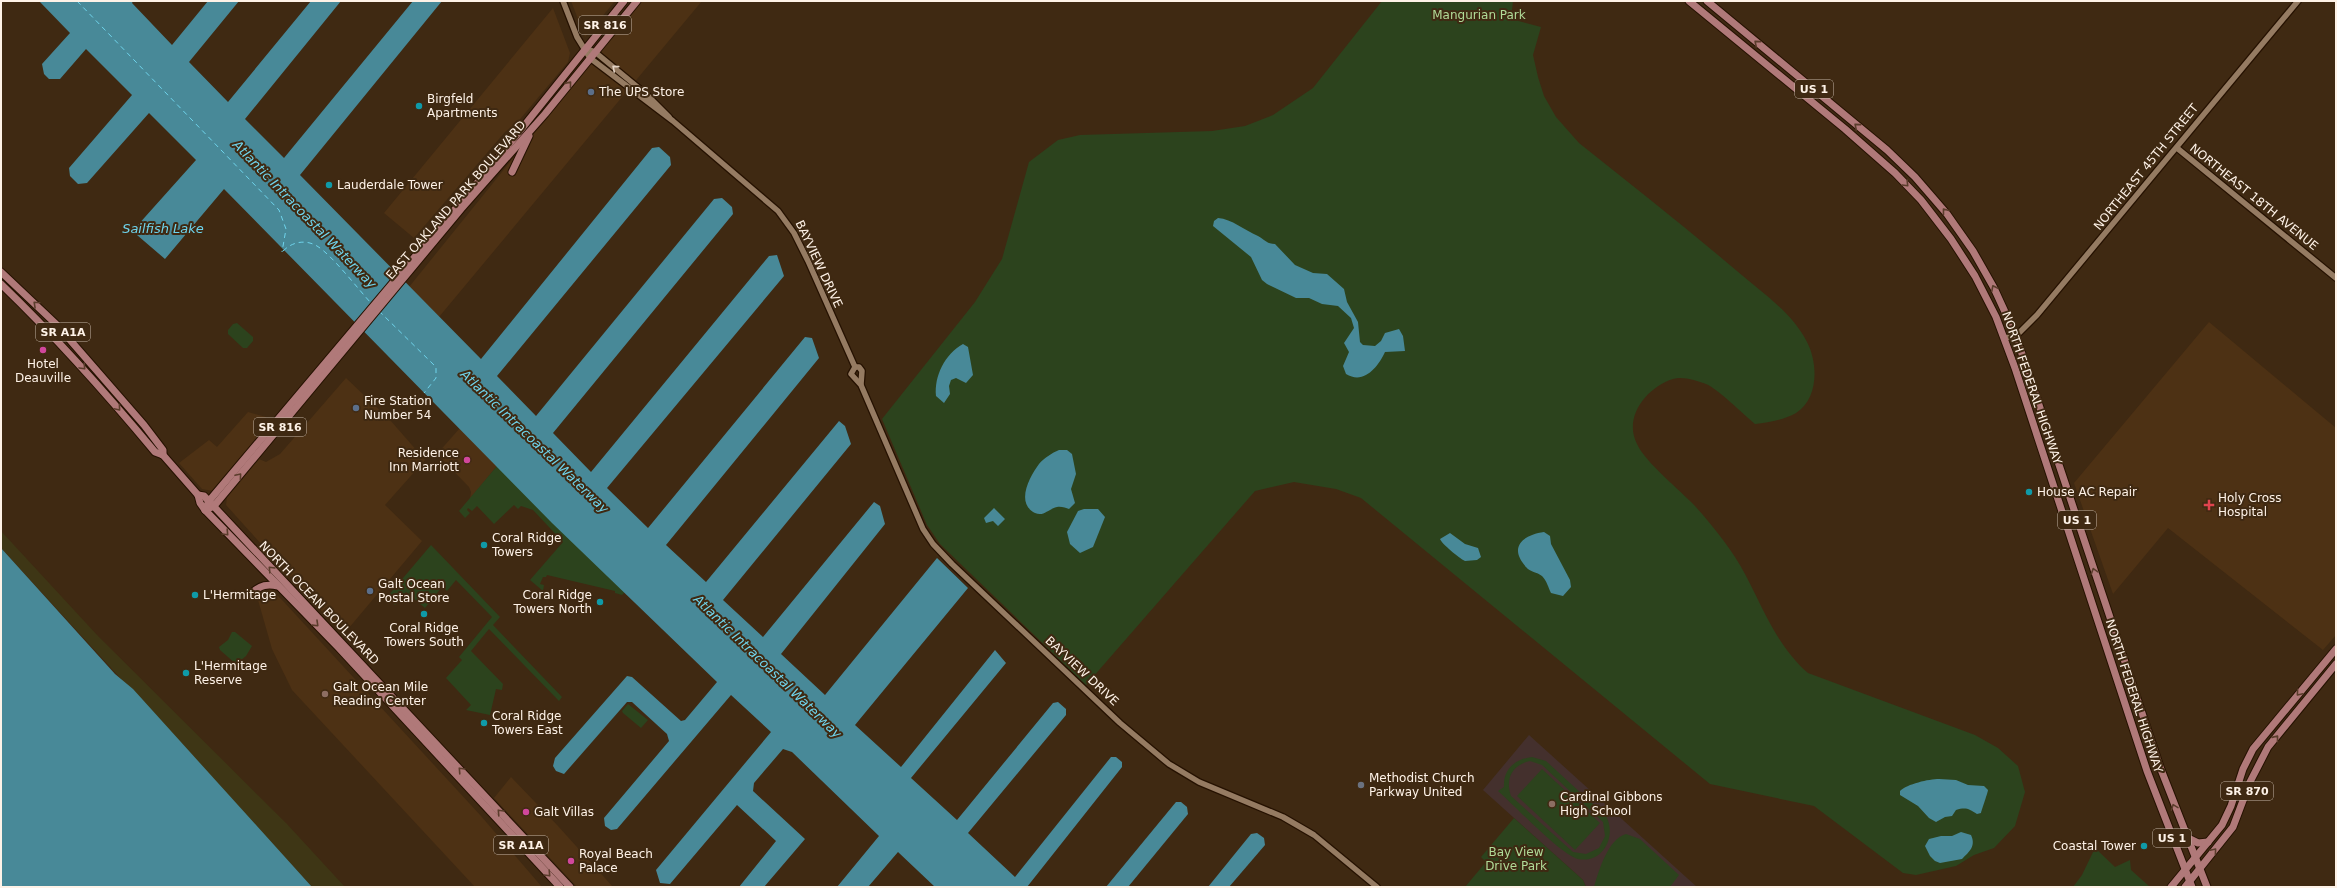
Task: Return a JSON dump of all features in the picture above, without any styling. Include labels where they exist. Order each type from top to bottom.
[{"type":"main road","name":"EAST OAKLAND PARK BOULEVARD","points":[[205,510],[414,261],[624,1]]},
{"type":"main road","name":"EAST OAKLAND PARK BOULEVARD","points":[[414,261],[544,114],[637,1]]},
{"type":"main road","name":"NORTH FEDERAL HIGHWAY","points":[[1689,1],[1895,173],[1933,214],[1975,276],[2004,338],[2023,392],[2155,794],[2185,870],[2189,885]]},
{"type":"main road","name":"NORTH FEDERAL HIGHWAY","points":[[1707,1],[1888,150],[1941,206],[1985,271],[2016,336],[2132,686],[2186,837],[2207,887]]},
{"type":"main road","points":[[1698,8],[1718,10]]},
{"type":"main road","points":[[1807,98],[1814,99],[1822,96]]},
{"type":"main road","points":[[512,172],[527,139],[544,114]]},
{"type":"main road","name":"NORTH OCEAN BOULEVARD","points":[[1,272],[57,325],[144,425],[163,450],[163,455]]},
{"type":"main road","name":"NORTH OCEAN BOULEVARD","points":[[1,284],[50,330],[88,372],[155,452],[163,455],[198,495],[200,503],[205,510],[405,720],[560,887]]},
{"type":"main road","points":[[2023,392],[2038,402]]},
{"type":"main road","name":"NORTH OCEAN BOULEVARD","points":[[198,495],[204,496],[570,887]]},
{"type":"main road","points":[[248,555],[261,558]]},
{"type":"main road","points":[[253,592],[259,587],[267,584],[278,586]]},
{"type":"main road","points":[[2088,590],[2101,605],[2106,608]]},
{"type":"main road","points":[[2095,610],[2113,630]]},
{"type":"main road","name":"SR 870","points":[[2171,887],[2227,816],[2243,769],[2253,749],[2336,648]]},
{"type":"main road","name":"SR 870","points":[[2189,885],[2199,869],[2233,827],[2250,782],[2269,747],[2336,664]]},
{"type":"main road","points":[[2117,678],[2124,680],[2132,686]]},
{"type":"main road","points":[[405,720],[410,719],[417,722]]},
{"type":"main road","points":[[2186,837],[2198,843],[2208,842]]},
{"type":"street","name":"BAYVIEW DRIVE","points":[[563,1],[577,37],[590,58],[673,121],[769,200],[788,223],[808,261],[855,367],[851,374],[858,377],[923,529],[933,544],[952,564],[1120,723],[1169,764],[1199,782],[1283,817],[1308,831],[1377,887]]},
{"type":"street","name":"NORTHEAST 45TH STREET","points":[[2016,336],[2038,315],[2298,1]]},
{"type":"street","name":"BAYVIEW DRIVE","points":[[585,48],[595,52],[646,94],[673,121]]},
{"type":"street","name":"NORTHEAST 18TH AVENUE","points":[[2177,148],[2336,278]]},
{"type":"street","points":[[2004,338],[2016,336]]},
{"type":"shaded area","points":[[571,1],[615,1],[585,37]]},
{"type":"shaded area","points":[[640,1],[702,1],[439,317],[409,287]]},
{"type":"shaded area","points":[[553,8],[570,53],[568,62],[516,124],[505,132],[414,238],[384,213]]},
{"type":"shaded area","name":"Holy Cross Hospital","points":[[2209,322],[2336,428],[2336,635],[2323,650],[2168,528],[2113,594],[2074,483]]},
{"type":"shaded area","points":[[346,378],[390,420],[425,460],[385,505],[422,541],[343,635],[226,505],[227,497],[259,459],[266,462],[280,454]]},
{"type":"shaded area","points":[[248,412],[266,417],[263,431],[213,491],[202,489],[179,463],[209,440],[217,447]]},
{"type":"shaded area","name":"Residence Inn Marriott","points":[[460,428],[497,466],[470,499],[471,492],[469,487],[437,454]]},
{"type":"shaded area","points":[[266,588],[271,589],[284,602],[481,816],[542,887],[475,887],[292,690],[272,649],[258,600],[258,595]]},
{"type":"shaded area","name":"Cardinal Gibbons High School","points":[[1529,735],[1697,887],[1586,887],[1583,880],[1483,790]]},
{"type":"shaded area","points":[[511,777],[613,887],[577,887],[494,798]]},
{"type":"green space","name":"Mangurian Park","points":[[1382,1],[1513,1],[1511,19],[1541,27],[1533,55],[1544,96],[1556,117],[1579,143],[1678,222],[1775,303],[1785,312],[1801,331],[1811,350],[1814,380],[1809,399],[1804,407],[1796,413],[1781,419],[1755,424],[1711,386],[1694,380],[1677,378],[1663,383],[1646,396],[1635,414],[1633,434],[1637,444],[1647,459],[1695,506],[1735,556],[1779,639],[1797,662],[1808,673],[1975,735],[1998,748],[2018,766],[2025,792],[2015,826],[1994,848],[1974,855],[1956,866],[1916,875],[1903,873],[1814,806],[1710,784],[1361,498],[1336,489],[1294,482],[1255,491],[1086,685],[940,544],[927,525],[882,419],[975,302],[1002,259],[1029,162],[1058,140],[1080,135],[1212,131],[1245,126],[1273,115],[1313,88]]},
{"type":"green space","points":[[237,323],[253,337],[253,341],[247,348],[243,348],[228,334],[228,330],[233,324]]},
{"type":"green space","points":[[497,466],[625,592],[622,595],[615,593],[615,591],[547,575],[546,577],[543,577],[540,584],[544,585],[543,591],[530,580],[563,542],[533,510],[521,506],[518,509],[514,505],[494,524],[477,506],[472,511],[468,508],[467,510],[470,513],[465,518],[459,511]]},
{"type":"green space","points":[[431,545],[500,617],[493,625],[562,697],[559,701],[489,629],[471,651],[503,684],[502,690],[496,689],[490,715],[466,710],[471,705],[446,678],[462,660],[459,657],[492,617],[456,580],[447,591],[442,587],[425,608],[406,592],[401,597],[398,594],[396,596],[400,600],[395,605],[387,597]]},
{"type":"green space","points":[[232,632],[235,632],[252,646],[246,656],[236,664],[220,650],[219,647],[228,640]]},
{"type":"green space","points":[[628,704],[648,720],[641,728],[623,713],[622,711]]},
{"type":"green space","points":[[1532,757],[1546,761],[1606,816],[1610,832],[1609,840],[1601,853],[1587,859],[1578,859],[1570,856],[1549,839],[1498,791],[1504,787],[1506,775],[1511,766],[1526,758]],"holes":[[[1530,761],[1542,765],[1603,822],[1605,836],[1599,848],[1586,854],[1573,852],[1511,796],[1509,784],[1514,769]]]},
{"type":"green space","points":[[1542,769],[1600,823],[1575,850],[1517,796]]},
{"type":"green space","name":"Bay View Drive Park","points":[[1514,818],[1583,880],[1586,887],[1465,887],[1486,862],[1481,857]]},
{"type":"green space","points":[[1626,834],[1640,839],[1679,875],[1670,887],[1594,887],[1609,848],[1620,837]]},
{"type":"green space","points":[[2095,848],[2115,867],[2130,860],[2131,870],[2150,887],[2073,887],[2082,875]]},
{"type":"sand","points":[[1,531],[98,636],[287,824],[345,887],[312,887],[1,548]]},
{"type":"water","points":[[39,1],[133,1],[132,3],[172,45],[208,1],[239,1],[189,62],[228,102],[311,1],[341,1],[245,119],[284,158],[413,1],[442,1],[300,175],[481,359],[652,148],[659,147],[670,157],[671,165],[497,376],[536,416],[714,199],[722,198],[732,207],[733,214],[553,433],[591,472],[769,256],[777,255],[784,276],[607,488],[648,528],[805,337],[812,338],[819,358],[666,545],[706,582],[839,421],[845,426],[851,444],[723,600],[763,637],[874,502],[880,506],[885,524],[781,654],[825,695],[937,558],[968,588],[855,725],[901,767],[995,650],[1006,663],[911,778],[957,820],[1053,703],[1058,702],[1066,709],[1066,715],[968,833],[1015,877],[1111,757],[1116,757],[1122,762],[1122,767],[1027,887],[935,887],[898,852],[868,887],[837,887],[879,836],[792,752],[783,749],[754,783],[753,791],[805,839],[764,887],[739,887],[776,841],[737,805],[670,884],[660,883],[656,870],[771,732],[731,695],[617,829],[611,830],[605,826],[604,818],[669,741],[667,734],[632,702],[627,702],[564,774],[556,771],[553,766],[555,758],[627,676],[632,677],[681,721],[685,720],[717,682],[552,523],[224,189],[165,259],[137,235],[137,226],[196,160],[149,113],[87,183],[78,184],[70,176],[69,168],[132,95],[86,49],[60,79],[49,79],[44,74],[42,64],[70,33]]},
{"type":"water","points":[[1218,218],[1233,223],[1268,243],[1275,244],[1295,265],[1313,273],[1327,274],[1344,289],[1347,302],[1358,322],[1360,342],[1363,345],[1375,346],[1381,341],[1385,333],[1399,329],[1403,336],[1405,351],[1385,352],[1370,373],[1364,376],[1353,377],[1346,374],[1343,366],[1349,352],[1344,343],[1354,328],[1351,318],[1338,306],[1322,304],[1309,298],[1296,298],[1267,284],[1262,280],[1251,257],[1213,226],[1214,221]]},
{"type":"water","points":[[963,344],[968,347],[973,375],[966,383],[956,378],[951,380],[949,386],[950,394],[944,403],[936,396],[939,373],[946,360]]},
{"type":"water","points":[[1059,450],[1067,450],[1072,454],[1076,474],[1071,489],[1075,503],[1069,509],[1059,507],[1041,514],[1035,513],[1029,509],[1026,503],[1026,489],[1035,469],[1048,456]]},
{"type":"water","points":[[994,508],[1005,519],[998,526],[993,521],[986,523],[984,518]]},
{"type":"water","points":[[1084,509],[1098,509],[1105,517],[1093,547],[1080,553],[1070,544],[1067,532],[1078,511]]},
{"type":"water","points":[[1544,532],[1550,536],[1551,544],[1570,580],[1571,587],[1563,596],[1551,593],[1544,578],[1528,569],[1518,554],[1520,543],[1524,539]]},
{"type":"water","points":[[1450,533],[1465,544],[1478,548],[1481,557],[1477,560],[1465,561],[1455,554],[1440,539]]},
{"type":"water","points":[[1,548],[115,674],[133,689],[312,887],[1,887]]},
{"type":"water","points":[[1939,779],[1956,780],[1968,785],[1984,786],[1988,790],[1981,813],[1977,814],[1967,809],[1959,809],[1956,810],[1952,816],[1945,817],[1936,822],[1929,818],[1918,806],[1900,795],[1900,791],[1903,788],[1924,781]]},
{"type":"water","points":[[1176,802],[1181,802],[1187,807],[1188,814],[1128,887],[1106,887]]},
{"type":"water","points":[[1961,832],[1971,835],[1973,842],[1970,851],[1962,859],[1940,863],[1935,861],[1930,856],[1925,846],[1929,839],[1941,836],[1952,836]]},
{"type":"water","points":[[1257,833],[1264,838],[1265,845],[1229,887],[1208,887],[1251,834]]},
{"type":"ferry route","points":[[77,1],[279,210],[286,229],[282,252]]},
{"type":"ferry route","points":[[283,251],[290,245],[299,242],[317,246],[337,264],[371,303]]},
{"type":"ferry route","points":[[379,311],[436,367],[436,378],[424,393]]},
{"type":"place","name":"The UPS Store","points":[[591,92]]},
{"type":"place","name":"Birgfeld Apartments","points":[[419,106]]},
{"type":"place","name":"Lauderdale Tower","points":[[329,185]]},
{"type":"place","name":"Hotel Deauville","points":[[43,350]]},
{"type":"place","name":"Fire Station Number 54","points":[[356,408]]},
{"type":"place","name":"Residence Inn Marriott","points":[[467,460]]},
{"type":"place","name":"House AC Repair","points":[[2029,492]]},
{"type":"place","name":"Holy Cross Hospital","points":[[2209,505]]},
{"type":"place","name":"Coral Ridge Towers","points":[[484,545]]},
{"type":"place","name":"Galt Ocean Postal Store","points":[[370,591]]},
{"type":"place","name":"L'Hermitage","points":[[195,595]]},
{"type":"place","name":"Coral Ridge Towers North","points":[[600,602]]},
{"type":"place","name":"Coral Ridge Towers South","points":[[424,614]]},
{"type":"place","name":"L'Hermitage Reserve","points":[[186,673]]},
{"type":"place","name":"Galt Ocean Mile Reading Center","points":[[325,694]]},
{"type":"place","name":"Coral Ridge Towers East","points":[[484,723]]},
{"type":"place","name":"Methodist Church Parkway United","points":[[1361,785]]},
{"type":"place","name":"Cardinal Gibbons High School","points":[[1552,804]]},
{"type":"place","name":"Galt Villas","points":[[526,812]]},
{"type":"place","name":"Coastal Tower","points":[[2144,846]]},
{"type":"place","name":"Royal Beach Palace","points":[[571,861]]},
{"type":"water label","name":"Atlantic Intracoastal Waterway","points":[[305,214]]},
{"type":"water label","name":"Sailfish Lake","points":[[163,228]]},
{"type":"water label","name":"Atlantic Intracoastal Waterway","points":[[535,441]]},
{"type":"water label","name":"Atlantic Intracoastal Waterway","points":[[768,666]]}]
